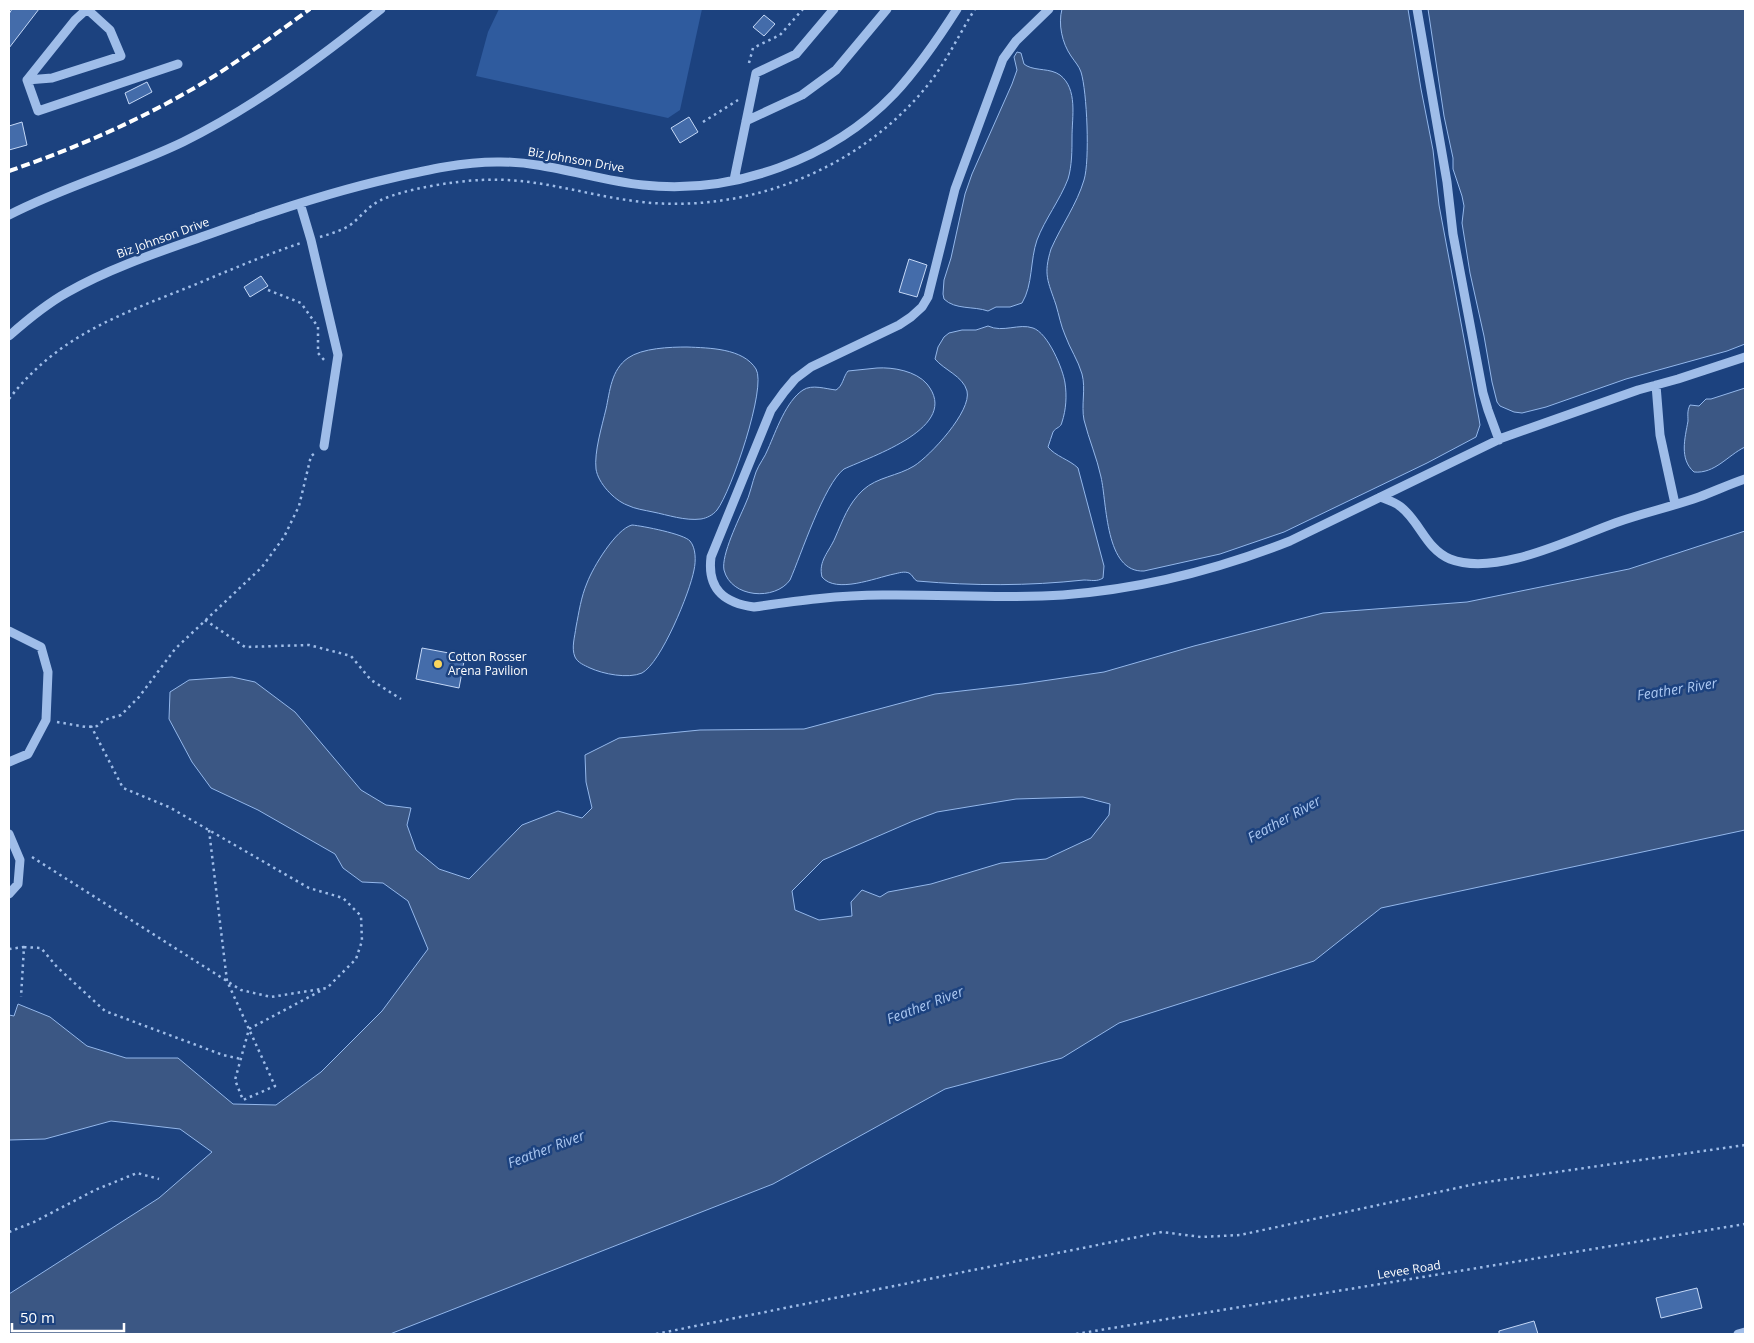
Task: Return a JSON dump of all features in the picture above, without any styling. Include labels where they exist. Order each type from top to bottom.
[{"type":"street","points":[[87,9],[110,30],[121,56],[52,78],[27,80],[75,20],[87,9]]},
{"type":"street","points":[[9,215],[165,150],[215,124],[288,78],[380,9]]},
{"type":"street","points":[[734,180],[756,73],[796,54],[834,9]]},
{"type":"street","points":[[746,121],[802,95],[836,70],[887,9]]},
{"type":"street","name":"Biz Johnson Drive","points":[[9,336],[44,306],[89,280],[164,250],[300,203],[412,173],[469,164],[498,162],[540,165],[641,185],[664,187],[691,186],[734,180],[768,171],[821,148],[869,116],[893,95],[912,74],[957,9]]},
{"type":"street","points":[[1049,9],[1008,50],[998,70],[955,189],[933,281],[928,297],[922,307],[899,325],[811,367],[795,379],[771,410],[710,557],[709,569],[717,592],[727,600],[740,605],[754,607],[852,596],[1062,595],[1162,581],[1218,567],[1290,541],[1499,440],[1614,398],[1745,357]]},
{"type":"street","points":[[1418,9],[1459,266],[1483,393],[1499,440]]},
{"type":"street","points":[[27,80],[38,111],[178,64]]},
{"type":"street","points":[[300,203],[338,354],[324,446]]},
{"type":"street","points":[[1656,385],[1660,435],[1675,504]]},
{"type":"street","points":[[1380,497],[1402,508],[1431,546],[1440,554],[1452,560],[1469,563],[1490,563],[1524,556],[1745,479]]},
{"type":"street","points":[[9,762],[28,754],[46,720],[48,672],[41,647],[10,633]]},
{"type":"street","points":[[9,834],[20,860],[18,884],[9,894]]},
{"type":"street","points":[[1738,1334],[1745,1332]]},
{"type":"path","points":[[9,399],[39,365],[65,345],[92,329],[138,307],[255,260],[349,226],[365,210],[381,200],[397,194],[459,182],[499,179],[524,180],[608,197],[662,204],[726,201],[782,186],[834,163],[870,140],[894,120],[937,74],[975,9]]},
{"type":"path","points":[[268,290],[301,303],[318,327],[318,353]]},
{"type":"path","points":[[46,720],[97,726],[104,720],[121,715],[140,697],[175,649],[262,567],[284,537],[299,506],[311,456],[324,446]]},
{"type":"path","points":[[205,620],[245,647],[309,645],[351,656],[371,680],[401,699]]},
{"type":"path","points":[[91,726],[123,788],[169,807],[209,830],[308,888],[343,898],[361,916],[362,941],[356,959],[327,988],[249,1029],[235,1080],[243,1100],[275,1086],[249,1029],[227,981],[209,830]]},
{"type":"path","points":[[14,846],[241,990],[271,997],[327,988]]},
{"type":"path","points":[[9,949],[24,947],[41,948],[56,967],[105,1011],[223,1055],[241,1059]]},
{"type":"path","points":[[21,997],[24,947]]},
{"type":"path","points":[[656,1334],[1162,1232],[1200,1236],[1240,1235],[1480,1183],[1745,1145]]},
{"type":"path","points":[[9,1232],[34,1222],[95,1190],[137,1173],[159,1179]]},
{"type":"path","name":"Levee Road","points":[[1076,1334],[1745,1224]]},
{"type":"shaded area","points":[[499,9],[702,9],[680,110],[668,118],[476,76],[488,32]]},
{"type":"water","points":[[1062,9],[1408,9],[1433,150],[1439,205],[1480,425],[1476,437],[1427,463],[1284,532],[1220,554],[1144,571],[1131,569],[1122,561],[1115,549],[1110,534],[1101,477],[1084,420],[1084,385],[1082,374],[1064,332],[1047,272],[1051,249],[1081,189],[1087,158],[1087,126],[1083,81],[1080,70],[1063,39],[1060,21]]},
{"type":"water","points":[[1428,9],[1745,9],[1745,344],[1727,351],[1626,379],[1546,407],[1522,413],[1500,406],[1497,402],[1492,382],[1470,273],[1462,223],[1464,206],[1453,169],[1453,158],[1444,116]]},
{"type":"water","points":[[1017,52],[1021,53],[1024,64],[1027,66],[1048,70],[1060,75],[1066,81],[1072,95],[1072,158],[1068,179],[1037,240],[1030,280],[1022,303],[1010,307],[996,307],[988,311],[954,305],[944,299],[944,280],[951,258],[965,194],[1012,84],[1017,70],[1014,57]]},
{"type":"water","points":[[988,326],[999,329],[1028,327],[1039,331],[1058,361],[1065,383],[1065,408],[1061,424],[1053,432],[1048,447],[1078,468],[1104,566],[1103,578],[1022,584],[959,584],[917,581],[907,572],[903,572],[846,585],[828,582],[822,577],[823,561],[853,501],[869,486],[881,479],[908,469],[921,461],[939,443],[957,421],[963,410],[967,400],[965,386],[962,381],[935,359],[938,347],[944,337],[949,333],[962,330],[976,330]]},
{"type":"water","points":[[687,347],[725,350],[743,357],[756,369],[758,379],[757,396],[752,417],[731,483],[717,510],[712,515],[703,519],[677,517],[622,503],[603,485],[596,469],[596,455],[610,388],[618,368],[628,358],[641,352]]},
{"type":"water","points":[[890,368],[911,373],[927,384],[935,399],[933,414],[924,426],[909,438],[892,448],[844,469],[836,477],[821,504],[790,580],[783,587],[774,591],[754,593],[744,591],[735,586],[728,579],[724,570],[725,555],[757,469],[791,401],[807,388],[815,387],[836,390],[848,371]]},
{"type":"water","points":[[1745,388],[1745,447],[1715,467],[1702,472],[1694,472],[1686,461],[1684,448],[1690,405],[1699,406],[1706,399]]},
{"type":"water","points":[[632,525],[686,538],[693,547],[695,563],[681,610],[658,656],[650,667],[642,673],[623,676],[602,672],[581,664],[575,657],[573,646],[582,599],[590,576],[612,541]]},
{"type":"water","name":"Feather River","points":[[1745,531],[1745,830],[1381,908],[1314,961],[1119,1023],[1062,1058],[945,1089],[773,1184],[390,1334],[9,1334],[9,1294],[159,1198],[212,1152],[180,1129],[111,1121],[45,1139],[9,1140],[9,1015],[14,1016],[18,1004],[50,1017],[87,1046],[126,1058],[178,1058],[233,1104],[276,1105],[321,1072],[382,1011],[428,949],[408,901],[383,883],[362,882],[343,868],[335,854],[258,810],[211,788],[192,762],[169,719],[170,692],[189,680],[232,677],[255,682],[295,712],[361,790],[386,805],[411,808],[407,825],[416,850],[439,869],[469,879],[522,825],[558,811],[582,818],[592,808],[586,782],[585,755],[619,738],[700,730],[804,729],[935,694],[1104,672],[1194,646],[1323,613],[1467,602],[1629,569]],"holes":[[[1083,797],[1110,804],[1109,815],[1091,838],[1046,859],[1001,863],[931,884],[888,892],[880,897],[862,890],[851,902],[852,916],[819,920],[795,910],[792,891],[823,860],[937,812],[1016,799]]]},
{"type":"building","points":[[12,9],[39,9],[9,48],[9,14]]},
{"type":"building","points":[[764,15],[775,24],[764,36],[753,27]]},
{"type":"building","points":[[147,82],[152,92],[129,104],[125,93]]},
{"type":"building","points":[[689,117],[698,132],[680,143],[671,128]]},
{"type":"building","points":[[22,122],[27,145],[9,150],[9,126]]},
{"type":"building","points":[[909,259],[927,265],[917,297],[899,292]]},
{"type":"building","points":[[261,276],[268,286],[250,297],[244,287]]},
{"type":"building","points":[[422,648],[465,656],[459,688],[416,679]]},
{"type":"building","points":[[1697,1288],[1702,1308],[1661,1318],[1656,1298]]},
{"type":"building","points":[[1534,1321],[1538,1334],[1499,1334],[1499,1331]]},
{"type":"railway","points":[[9,171],[90,140],[169,102],[231,65],[310,9]]},
{"type":"place","name":"Cotton Rosser Arena Pavilion","points":[[438,664]]}]
